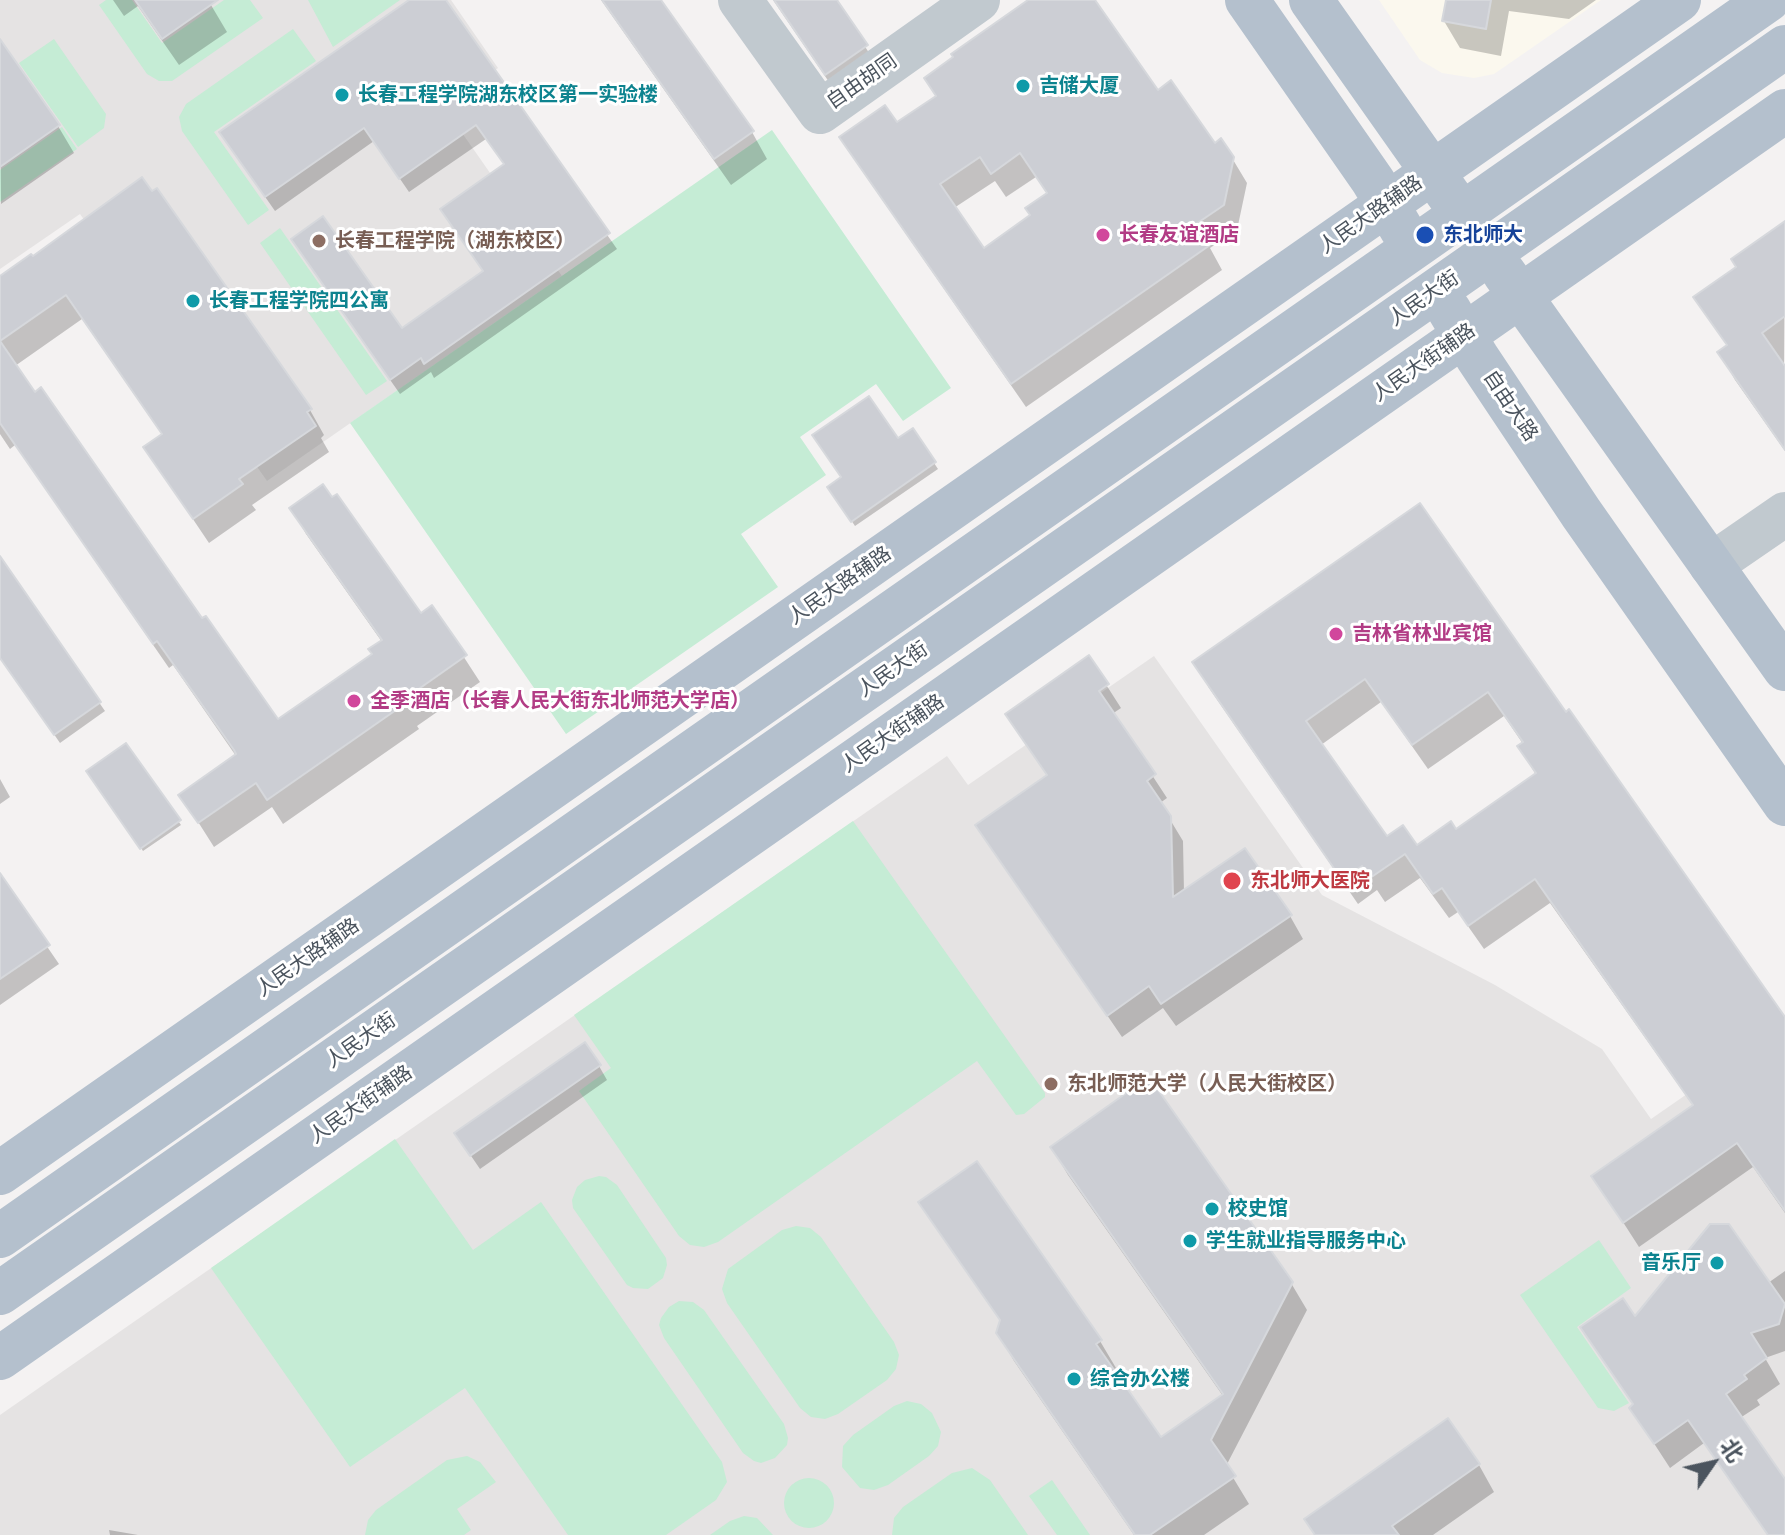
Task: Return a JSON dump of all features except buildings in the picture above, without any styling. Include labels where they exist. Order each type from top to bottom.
[{"type":"main road","name":"自由大路","points":[[1247,0],[1387,204],[1464,335],[1581,513],[1785,804]]},
{"type":"main road","points":[[1311,0],[1785,669]]},
{"type":"main road","name":"人民大路辅路","points":[[0,1173],[1679,0]]},
{"type":"main road","points":[[0,1236],[1768,0]]},
{"type":"main road","name":"人民大街","points":[[0,1293],[1785,47]]},
{"type":"main road","name":"人民大街辅路","points":[[0,1358],[1785,111]]},
{"type":"street","name":"自由胡同","points":[[740,0],[820,112],[978,0]]},
{"type":"street","points":[[1711,565],[1785,514]]},
{"type":"shaded area","name":"长春工程学院（湖东校区）","points":[[0,0],[451,0],[498,68],[444,107],[562,276],[267,481],[80,214],[0,269]]},
{"type":"shaded area","points":[[1379,0],[1601,0],[1494,74],[1474,78],[1442,73],[1420,60]]},
{"type":"shaded area","name":"东北师范大学（人民大街校区）","points":[[1154,656],[1322,895],[1495,985],[1602,1049],[1651,1119],[1785,1026],[1785,1535],[0,1535],[0,1415],[947,756],[968,785]]},
{"type":"green space","points":[[106,0],[132,0],[162,43],[224,0],[250,0],[263,18],[172,81],[159,81],[147,74],[99,5]]},
{"type":"green space","points":[[308,0],[400,0],[333,47]]},
{"type":"green space","points":[[293,29],[316,61],[214,132],[269,210],[248,225],[182,131],[179,117],[186,104]]},
{"type":"green space","points":[[54,39],[106,114],[104,128],[78,147],[19,63]]},
{"type":"green space","points":[[62,127],[77,149],[0,202],[0,170]]},
{"type":"green space","points":[[772,130],[951,388],[903,421],[876,384],[800,437],[826,475],[741,534],[778,587],[566,734],[350,423]]},
{"type":"green space","points":[[280,228],[387,381],[366,395],[260,243]]},
{"type":"green space","points":[[853,821],[1045,1097],[1024,1114],[1016,1115],[977,1061],[718,1242],[704,1247],[690,1245],[679,1236],[579,1091],[611,1068],[574,1015]]},
{"type":"green space","points":[[395,1139],[473,1250],[541,1202],[722,1462],[727,1482],[716,1500],[666,1535],[568,1535],[465,1388],[350,1467],[211,1268]]},
{"type":"green space","points":[[599,1176],[617,1185],[666,1258],[663,1278],[648,1289],[627,1285],[573,1208],[572,1200],[577,1187],[585,1180]]},
{"type":"green space","points":[[796,1226],[810,1228],[821,1237],[894,1342],[899,1355],[896,1369],[887,1380],[838,1414],[825,1419],[811,1417],[800,1408],[727,1303],[722,1289],[728,1269],[782,1230]]},
{"type":"green space","points":[[1599,1240],[1631,1288],[1577,1327],[1629,1403],[1614,1411],[1598,1408],[1520,1295]]},
{"type":"green space","points":[[679,1301],[693,1302],[704,1310],[784,1424],[787,1445],[775,1458],[761,1463],[743,1453],[664,1338],[659,1325],[661,1318],[669,1307]]},
{"type":"green space","points":[[907,1401],[921,1404],[932,1413],[941,1432],[938,1446],[888,1485],[874,1490],[860,1488],[842,1467],[843,1446],[853,1435],[894,1406]]},
{"type":"green space","points":[[467,1456],[480,1462],[496,1482],[457,1509],[471,1530],[464,1535],[365,1535],[368,1520],[376,1510],[447,1460]]},
{"type":"green space","points":[[972,1468],[990,1480],[1028,1535],[892,1535],[894,1518],[903,1507],[952,1473]]},
{"type":"green space","points":[[809,1478],[826,1486],[834,1503],[826,1520],[809,1528],[792,1520],[784,1503],[792,1486]]},
{"type":"green space","points":[[1052,1480],[1090,1535],[1057,1535],[1029,1496]]},
{"type":"green space","points":[[744,1516],[757,1518],[773,1535],[710,1535],[730,1521]]},
{"type":"place","name":"吉储大厦","points":[[1023,86]]},
{"type":"place","name":"长春工程学院湖东校区第一实验楼","points":[[342,95]]},
{"type":"place","name":"长春友谊酒店","points":[[1103,235]]},
{"type":"place","name":"东北师大","points":[[1425,235]]},
{"type":"place","name":"长春工程学院（湖东校区）","points":[[319,241]]},
{"type":"place","name":"长春工程学院四公寓","points":[[193,301]]},
{"type":"place","name":"吉林省林业宾馆","points":[[1336,634]]},
{"type":"place","name":"全季酒店（长春人民大街东北师范大学店）","points":[[354,701]]},
{"type":"place","name":"东北师大医院","points":[[1232,881]]},
{"type":"place","name":"东北师范大学（人民大街校区）","points":[[1051,1084]]},
{"type":"place","name":"校史馆","points":[[1212,1209]]},
{"type":"place","name":"学生就业指导服务中心","points":[[1190,1241]]},
{"type":"place","name":"音乐厅","points":[[1717,1263]]},
{"type":"place","name":"综合办公楼","points":[[1074,1379]]}]
